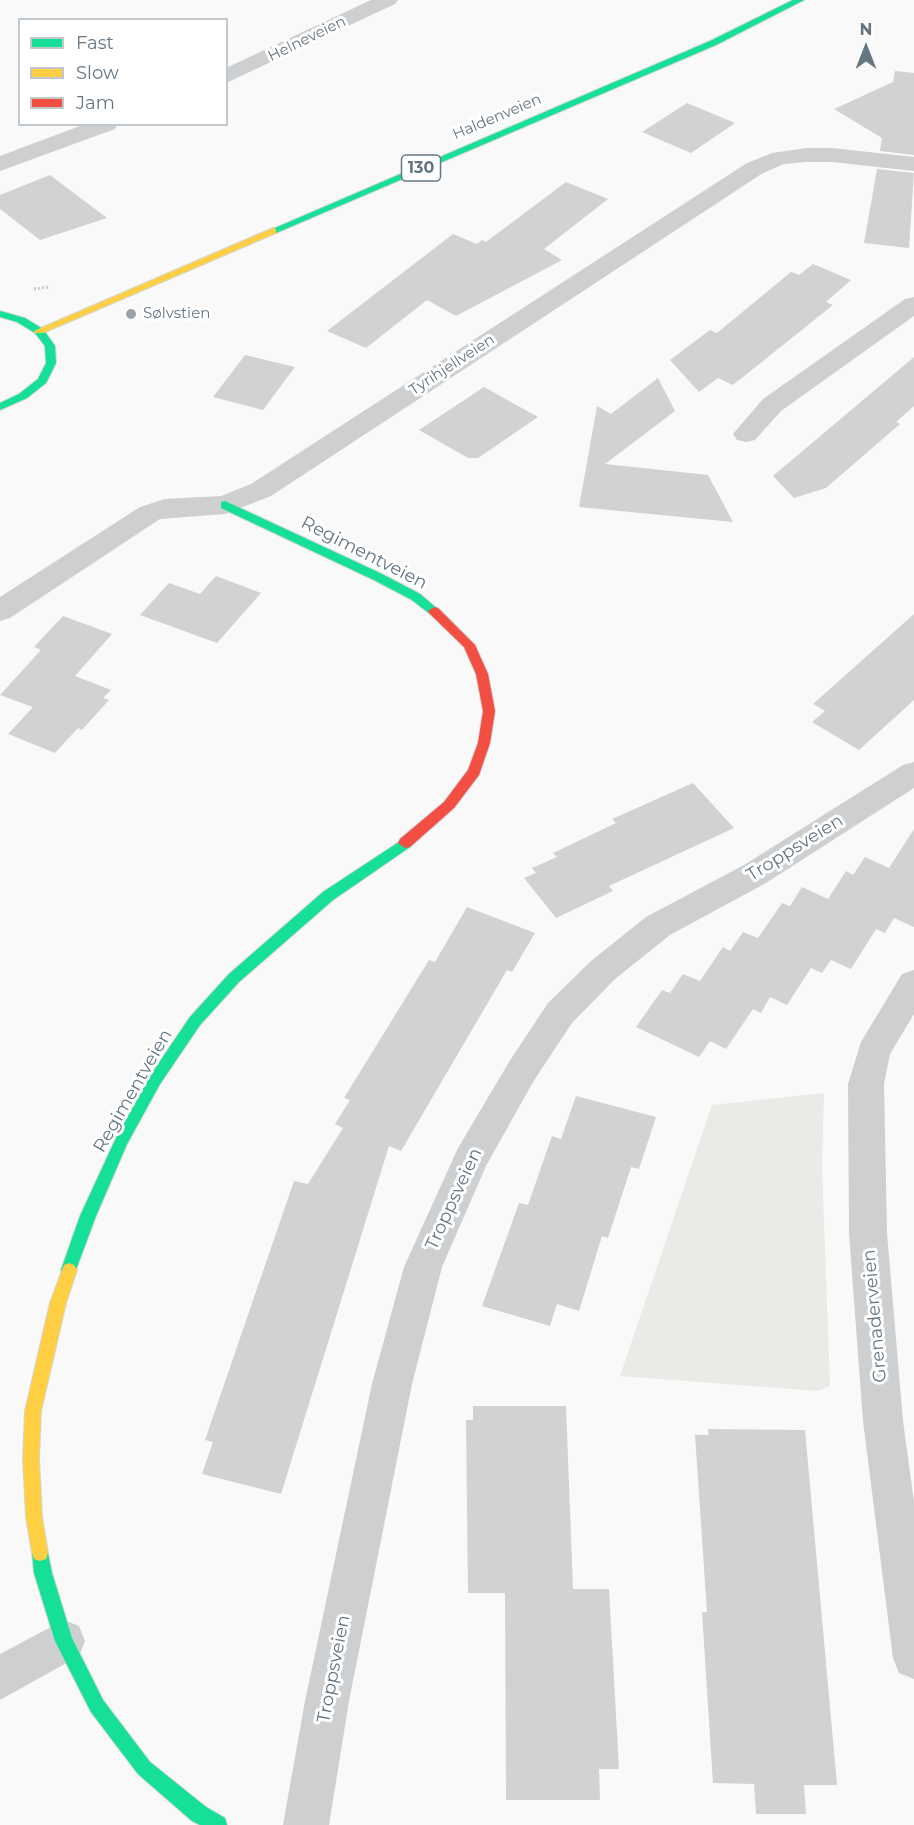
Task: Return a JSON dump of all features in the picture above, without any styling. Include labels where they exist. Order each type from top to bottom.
[{"type":"street","name":"Helneveien","points":[[228,76],[388,0]]},
{"type":"street","name":"Haldenveien","points":[[39,331],[702,47],[800,0]]},
{"type":"street","points":[[0,164],[102,126]]},
{"type":"street","name":"Tyrihjellveien","points":[[0,611],[150,513],[165,508],[225,505],[261,490],[755,168],[780,159],[806,155],[909,160]]},
{"type":"street","points":[[746,434],[772,405],[914,304]]},
{"type":"street","points":[[0,315],[21,320],[39,331],[50,346],[51,363],[42,381],[23,396],[0,407]]},
{"type":"street","name":"Regimentveien","points":[[218,1825],[199,1814],[144,1768],[97,1706],[64,1641],[44,1573],[34,1517],[31,1459],[33,1411],[58,1302],[88,1216],[120,1142],[155,1080],[195,1021],[234,978],[328,896],[418,834],[449,805],[474,772],[484,744],[489,711],[482,674],[469,645],[445,619],[416,597],[378,577],[225,505]]},
{"type":"street","name":"Troppsveien","points":[[306,1825],[327,1701],[392,1384],[423,1267],[471,1159],[521,1072],[560,1013],[603,970],[658,926],[754,874],[914,773]]},
{"type":"street","name":"Grenaderveien","points":[[914,984],[873,1052],[866,1084],[868,1233],[882,1409],[914,1658]]},
{"type":"street","points":[[0,1678],[64,1641]]},
{"type":"shaded area","points":[[824,1093],[822,1167],[830,1386],[818,1391],[620,1376],[712,1105]]},
{"type":"building","points":[[895,71],[914,73],[914,155],[880,151],[882,138],[834,109],[893,82]]},
{"type":"building","points":[[687,103],[735,123],[691,153],[642,132]]},
{"type":"building","points":[[877,169],[914,173],[909,248],[864,243]]},
{"type":"building","points":[[50,175],[107,218],[40,240],[0,209],[0,195]]},
{"type":"building","points":[[566,182],[608,199],[544,249],[562,260],[456,316],[427,300],[366,348],[327,331],[453,234],[477,244],[482,240],[486,242]]},
{"type":"building","points":[[813,264],[851,280],[826,302],[833,305],[733,385],[718,378],[699,392],[670,360],[710,330],[717,333],[791,272],[799,275]]},
{"type":"building","points":[[245,355],[295,367],[263,410],[213,397]]},
{"type":"building","points":[[914,357],[914,406],[896,422],[900,424],[826,488],[794,498],[773,476]]},
{"type":"building","points":[[658,378],[675,411],[605,464],[708,475],[733,522],[579,507],[597,406],[611,414]]},
{"type":"building","points":[[484,387],[538,417],[478,458],[468,458],[419,430]]},
{"type":"building","points":[[216,576],[261,593],[217,643],[140,615],[169,583],[200,594]]},
{"type":"building","points":[[914,614],[914,700],[859,750],[812,722],[825,711],[813,704]]},
{"type":"building","points":[[63,616],[112,634],[75,676],[111,690],[103,698],[109,700],[82,730],[78,728],[55,753],[8,734],[33,707],[0,695],[41,650],[34,647]]},
{"type":"building","points":[[693,783],[734,828],[609,886],[613,891],[556,918],[524,878],[536,873],[532,868],[557,857],[553,853],[616,823],[612,819]]},
{"type":"building","points":[[914,829],[914,927],[894,918],[885,933],[876,929],[851,969],[831,960],[822,973],[811,968],[787,1005],[770,997],[761,1013],[753,1009],[726,1049],[710,1041],[699,1057],[636,1027],[662,990],[670,993],[683,974],[700,981],[723,947],[730,951],[743,932],[758,938],[782,903],[790,906],[802,887],[828,899],[846,871],[853,875],[865,857],[889,868]]},
{"type":"building","points":[[467,907],[535,933],[512,972],[507,970],[401,1151],[389,1146],[281,1494],[202,1474],[213,1442],[205,1440],[294,1181],[308,1184],[343,1128],[335,1124],[350,1100],[344,1098],[429,960],[435,962]]},
{"type":"building","points":[[576,1096],[656,1117],[639,1169],[631,1167],[608,1238],[602,1236],[579,1311],[557,1304],[550,1326],[482,1306],[519,1203],[528,1205],[552,1136],[561,1139]]},
{"type":"building","points":[[473,1406],[566,1406],[573,1589],[609,1589],[619,1769],[599,1769],[600,1800],[506,1800],[505,1593],[468,1593],[466,1420],[473,1420]]},
{"type":"building","points":[[708,1429],[805,1430],[837,1785],[804,1785],[806,1814],[756,1814],[754,1784],[713,1783],[702,1612],[707,1612],[695,1435],[709,1435]]},
{"type":"traffic: fast","points":[[273,231],[713,43],[800,0]]},
{"type":"traffic: fast","points":[[0,314],[21,320],[39,331],[50,346],[51,363],[42,381],[23,396],[0,407]]},
{"type":"traffic: fast","points":[[225,505],[378,577],[416,597],[434,611]]},
{"type":"traffic: fast","points":[[69,1270],[88,1216],[121,1142],[155,1080],[195,1021],[234,978],[328,896],[405,843]]},
{"type":"traffic: fast","points":[[40,1553],[43,1573],[64,1641],[97,1706],[144,1768],[199,1814],[218,1825]]},
{"type":"traffic: slow","points":[[39,331],[273,231]]},
{"type":"traffic: slow","points":[[40,1553],[34,1517],[31,1459],[33,1411],[58,1303],[69,1270]]},
{"type":"traffic: jam","points":[[405,843],[449,805],[474,772],[484,743],[489,711],[482,674],[469,645],[434,611]]},
{"type":"place","name":"Sølvstien","points":[[131,314]]}]
